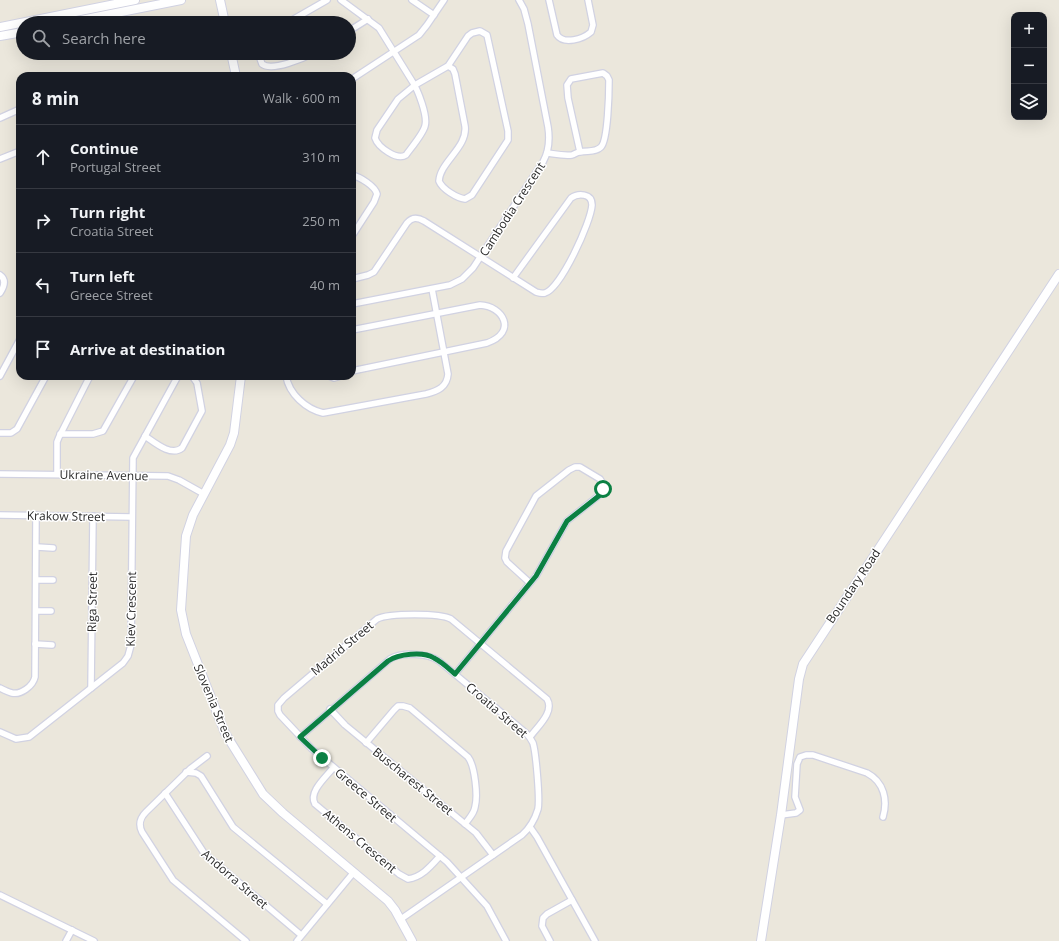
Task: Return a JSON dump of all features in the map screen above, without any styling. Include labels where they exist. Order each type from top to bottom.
[{"type":"street","points":[[55,16],[135,0]]},
{"type":"street","points":[[101,16],[181,0]]},
{"type":"street","points":[[220,0],[223,16]]},
{"type":"street","points":[[299,16],[327,0]]},
{"type":"street","points":[[341,0],[379,28],[415,85],[421,101],[425,127],[406,155],[398,157],[377,142],[375,138],[375,134],[395,103],[415,85],[448,66],[470,34],[480,31],[486,34],[508,131],[508,138],[506,144],[468,199],[460,198],[443,187],[439,181],[441,173],[466,134],[466,126],[455,74],[453,69],[448,66]]},
{"type":"street","points":[[412,0],[434,15]]},
{"type":"street","points":[[356,76],[419,35],[444,0]]},
{"type":"street","name":"Cambodia Crescent","points":[[356,303],[450,285],[462,279],[469,273],[543,162],[547,153],[549,141],[548,127],[528,24],[524,9],[519,0]]},
{"type":"street","points":[[549,0],[557,35],[564,41],[584,37],[591,32],[593,25],[588,0]]},
{"type":"street","points":[[356,27],[368,19]]},
{"type":"street","points":[[0,27],[16,24]]},
{"type":"street","points":[[0,36],[16,33]]},
{"type":"street","points":[[233,60],[235,72]]},
{"type":"street","points":[[261,60],[262,64],[267,67],[299,60]]},
{"type":"street","points":[[547,153],[563,156],[570,155],[596,150],[603,144],[607,118],[609,80],[603,73],[571,79],[567,85],[568,98],[580,152]]},
{"type":"street","points":[[0,118],[16,111]]},
{"type":"street","points":[[0,159],[16,153]]},
{"type":"street","points":[[356,176],[374,188],[377,194],[374,202],[356,230]]},
{"type":"street","points":[[356,278],[374,272],[407,223],[414,218],[418,218],[424,221],[513,278],[538,293],[546,293],[561,276],[584,235],[592,205],[589,198],[578,194],[570,198],[513,278]]},
{"type":"street","name":"Boundary Road","points":[[761,941],[781,815],[799,679],[804,661],[1059,274]]},
{"type":"street","points":[[0,275],[3,277],[4,281],[4,285],[0,293]]},
{"type":"street","points":[[287,380],[297,397],[303,403],[323,413],[426,394],[445,385],[448,379],[448,369],[444,351],[440,313],[432,289]]},
{"type":"street","points":[[356,329],[476,306],[490,307],[501,316],[505,324],[501,335],[493,340],[356,370]]},
{"type":"street","points":[[0,376],[16,346]]},
{"type":"street","points":[[0,433],[11,433],[17,429],[44,380]]},
{"type":"street","points":[[57,474],[58,442],[60,434],[88,380]]},
{"type":"street","points":[[60,434],[94,434],[103,431],[132,380]]},
{"type":"street","name":"Kiev Crescent","points":[[0,732],[16,739],[29,737],[123,663],[130,653],[132,475],[134,457],[144,436],[176,380]]},
{"type":"street","points":[[144,436],[172,451],[178,451],[182,448],[202,411],[197,383],[195,380]]},
{"type":"street","name":"Slovenia Street","points":[[241,380],[233,437],[228,450],[193,515],[186,536],[181,610],[185,631],[227,736],[263,794],[280,810],[388,900],[401,919],[412,941]]},
{"type":"street","points":[[455,674],[530,584],[546,559],[565,523],[600,495],[603,490],[603,482],[600,478],[583,468],[578,467],[569,470],[536,496],[506,551],[505,556],[509,564],[530,584]]},
{"type":"street","name":"Ukraine Avenue","points":[[0,474],[132,475],[171,477],[204,494]]},
{"type":"street","name":"Krakow Street","points":[[0,515],[132,517]]},
{"type":"street","points":[[0,688],[12,693],[18,693],[33,682],[35,674],[37,547],[36,515]]},
{"type":"street","name":"Riga Street","points":[[91,688],[93,516]]},
{"type":"street","points":[[37,547],[53,548]]},
{"type":"street","points":[[36,580],[53,580]]},
{"type":"street","points":[[36,611],[51,612]]},
{"type":"street","name":"Madrid Street","points":[[278,705],[284,698],[374,621],[381,617],[390,615],[445,616],[480,643],[549,701],[549,711],[530,737]]},
{"type":"street","points":[[35,644],[52,644]]},
{"type":"street","name":"Croatia Street","points":[[300,737],[330,709],[388,661],[397,656],[424,655],[436,659],[530,737],[534,751],[538,804],[536,815],[530,827],[522,835],[401,919]]},
{"type":"street","name":"Greece Street","points":[[278,705],[280,715],[300,737],[333,768],[447,862],[487,906],[505,941]]},
{"type":"street","points":[[366,743],[395,708],[403,706],[410,708],[471,761],[476,803],[474,811],[465,824]]},
{"type":"street","name":"Buscharest Street","points":[[330,709],[345,726],[483,840],[493,855]]},
{"type":"street","points":[[781,815],[796,813],[800,810],[795,796],[797,764],[800,757],[813,755],[872,776],[886,796],[886,806],[883,817]]},
{"type":"street","points":[[207,756],[186,772],[165,793],[142,817],[140,825],[142,832],[175,882],[246,941]]},
{"type":"street","name":"Athens Crescent","points":[[333,768],[312,795],[313,800],[320,808],[392,868],[403,877],[408,879],[412,878],[421,875],[440,856]]},
{"type":"street","points":[[186,772],[196,773],[201,776],[237,831],[327,904]]},
{"type":"street","name":"Andorra Street","points":[[165,793],[206,856],[302,935]]},
{"type":"street","points":[[530,827],[595,941]]},
{"type":"street","points":[[297,941],[354,872]]},
{"type":"street","points":[[0,895],[94,941]]},
{"type":"street","points":[[550,941],[542,926],[542,918],[572,900]]},
{"type":"street","points":[[66,941],[72,930]]},
{"type":"route","points":[[322,758],[300,737],[330,709],[394,657],[400,655],[430,656],[455,674],[536,576],[569,518],[600,495],[603,489]]}]
